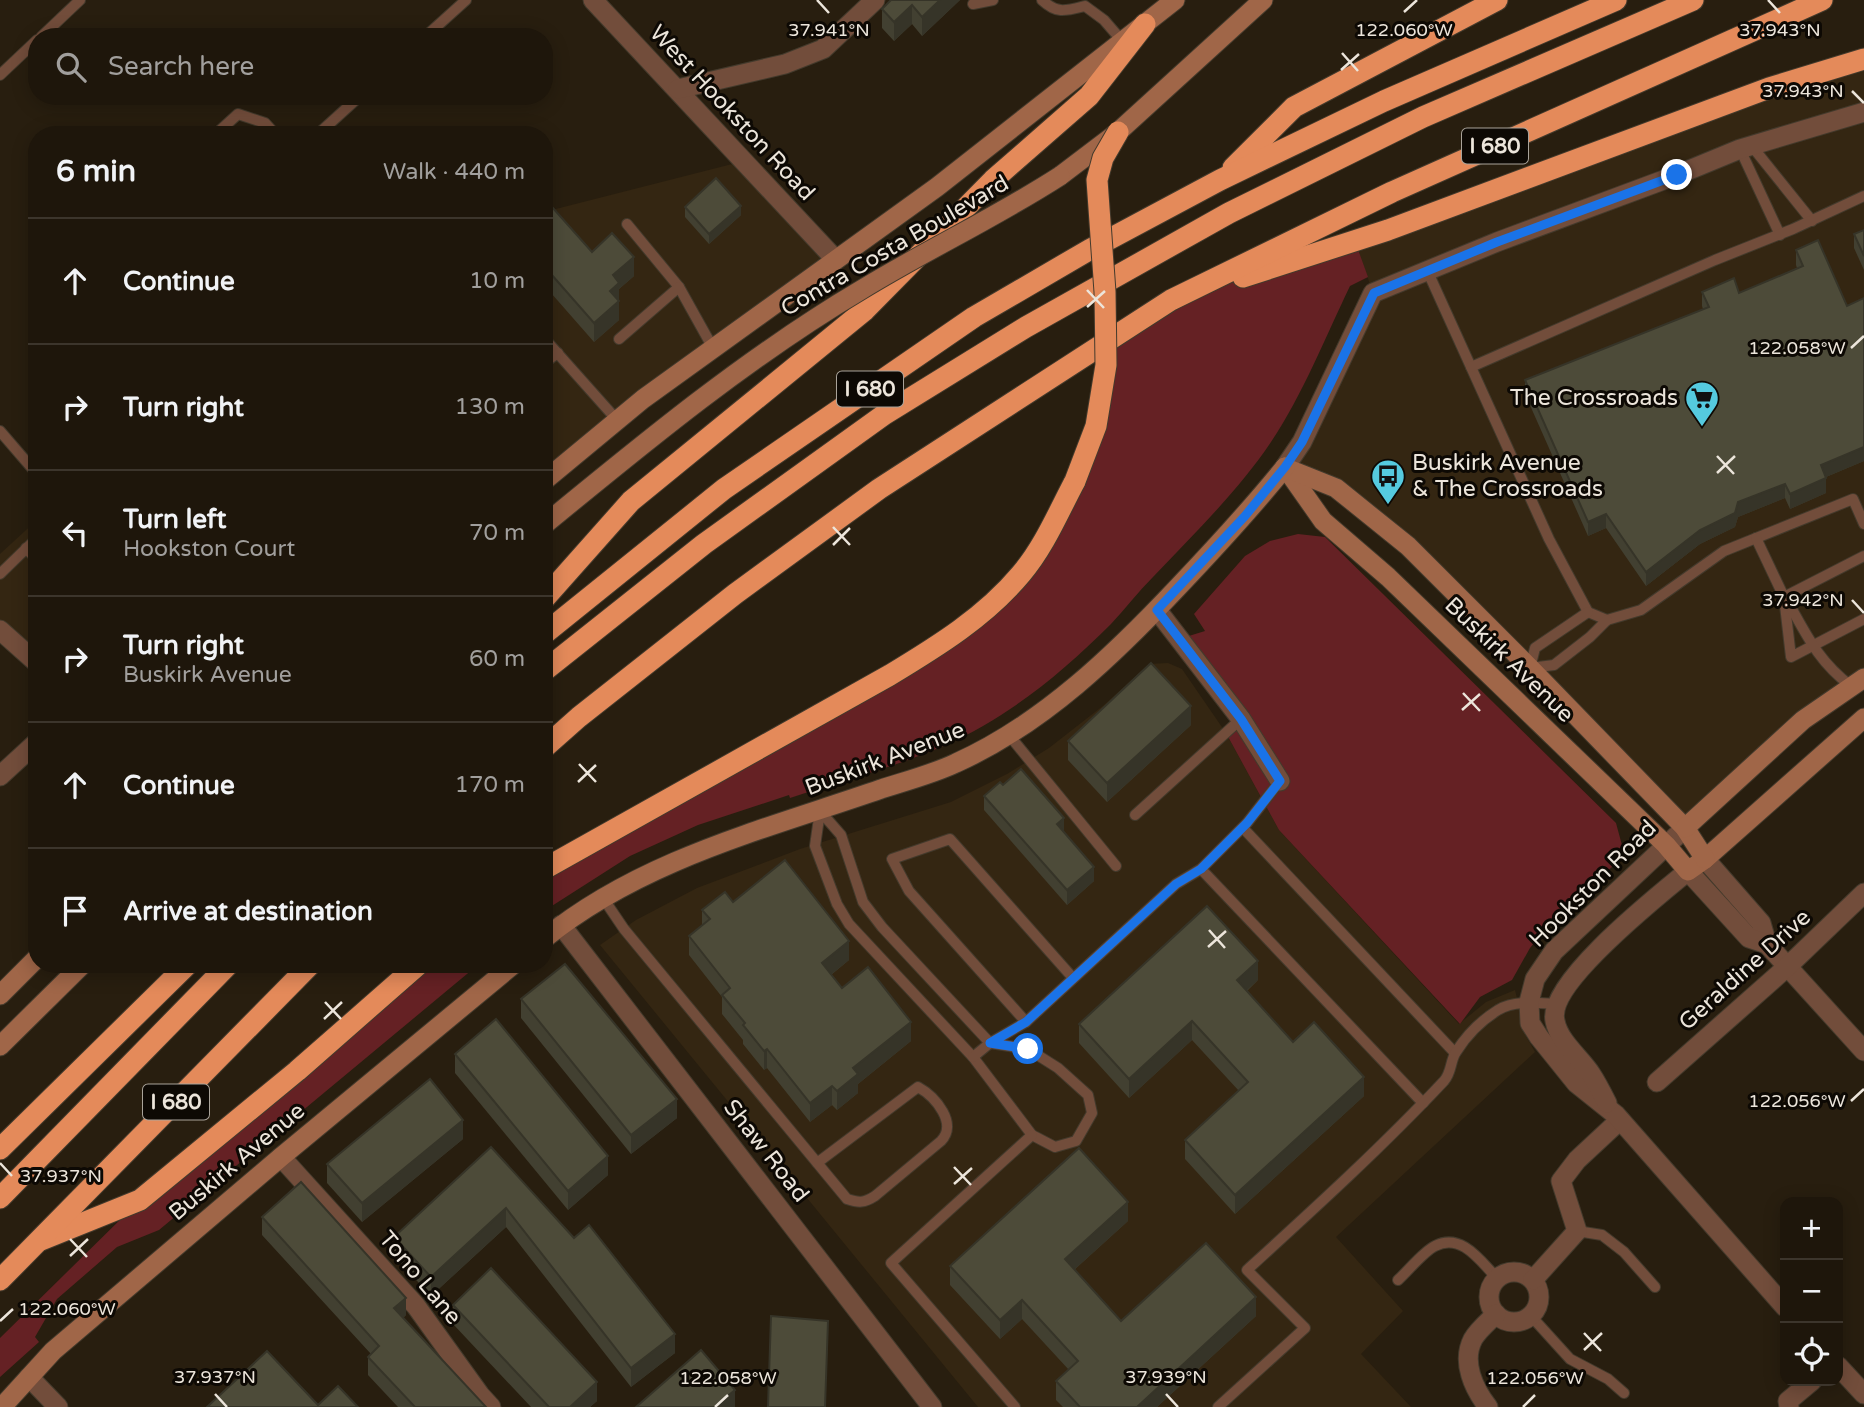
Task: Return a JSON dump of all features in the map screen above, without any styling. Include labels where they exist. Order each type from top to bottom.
[{"type":"highway","points":[[1220,180],[1294,107],[1497,0]]},
{"type":"highway","name":"I 680","points":[[553,627],[724,489],[974,317],[1088,250],[1220,180],[1384,101],[1616,0]]},
{"type":"highway","name":"I 680","points":[[553,664],[704,544],[885,414],[1027,327],[1229,213],[1423,117],[1693,0]]},
{"type":"highway","name":"I 680","points":[[553,740],[735,594],[879,489],[1171,300],[1392,192],[1822,0]]},
{"type":"highway","points":[[553,589],[631,501],[865,310],[993,180],[1089,96],[1145,24]]},
{"type":"highway","points":[[1171,300],[1388,230],[1757,92],[1864,59]]},
{"type":"highway","points":[[553,864],[945,642],[987,610],[1022,573],[1046,537],[1075,481],[1096,426],[1106,365],[1105,292],[1097,180],[1103,158],[1118,132]]},
{"type":"highway","points":[[0,1149],[179,973]]},
{"type":"highway","name":"I 680","points":[[0,1198],[220,973]]},
{"type":"highway","name":"I 680","points":[[0,1280],[302,973]]},
{"type":"highway","points":[[41,1240],[140,1200],[409,973]]},
{"type":"main road","name":"Contra Costa Boulevard","points":[[553,473],[617,420],[713,348],[937,187],[1175,0]]},
{"type":"main road","name":"Contra Costa Boulevard","points":[[553,518],[699,401],[798,330],[860,290],[1011,208],[1060,176],[1118,132],[1263,0]]},
{"type":"main road","name":"Buskirk Avenue","points":[[553,932],[603,898],[702,850],[956,763],[1009,735],[1087,676],[1157,610],[1245,516],[1285,467]]},
{"type":"main road","name":"Buskirk Avenue","points":[[1285,467],[1336,488],[1397,538],[1530,668],[1685,828],[1704,859]]},
{"type":"main road","name":"Buskirk Avenue","points":[[1285,467],[1323,521],[1388,577],[1666,845],[1688,871]]},
{"type":"main road","points":[[1685,828],[1802,720],[1858,682]]},
{"type":"main road","points":[[1688,871],[1864,718]]},
{"type":"main road","points":[[0,995],[28,967]]},
{"type":"main road","points":[[0,1046],[73,973]]},
{"type":"main road","name":"Buskirk Avenue","points":[[2,1407],[63,1342],[503,973]]},
{"type":"street","name":"West Hookston Road","points":[[593,0],[835,259]]},
{"type":"street","points":[[678,89],[785,64],[822,49],[876,0]]},
{"type":"street","points":[[1285,467],[1302,442],[1374,293],[1745,147],[1864,112]]},
{"type":"street","points":[[1157,610],[1241,719],[1280,781]]},
{"type":"street","points":[[0,630],[28,655]]},
{"type":"street","points":[[0,776],[28,750]]},
{"type":"street","name":"Hookston Road","points":[[1529,1002],[1535,979],[1554,951],[1685,828]]},
{"type":"street","points":[[1704,859],[1761,923],[1767,944],[1864,1051]]},
{"type":"street","points":[[1767,944],[1749,938],[1688,871],[1575,974],[1555,1004],[1554,1020],[1561,1036],[1591,1074],[1616,1115],[1780,1301]]},
{"type":"street","name":"Geraldine Drive","points":[[1657,1082],[1787,967],[1864,893]]},
{"type":"street","name":"Shaw Road","points":[[561,925],[932,1407]]},
{"type":"street","points":[[1529,1002],[1530,1023],[1539,1037],[1576,1083],[1616,1115]]},
{"type":"street","points":[[1532,1280],[1577,1231],[1561,1181],[1616,1115]]},
{"type":"street","name":"Tono Lane","points":[[281,1157],[416,1306],[491,1407]]},
{"type":"street","points":[[1515,1272],[1532,1280],[1538,1288],[1539,1298],[1531,1315],[1513,1322],[1496,1314],[1489,1296],[1497,1278],[1515,1272]]},
{"type":"street","points":[[1488,1407],[1479,1396],[1468,1366],[1473,1339],[1496,1314]]},
{"type":"street","points":[[1843,1371],[1864,1394]]},
{"type":"street","points":[[29,1377],[58,1407]]},
{"type":"street","points":[[1788,1407],[1788,1401],[1806,1386]]},
{"type":"lane","points":[[50,28],[80,0]]},
{"type":"lane","points":[[435,28],[466,0]]},
{"type":"lane","points":[[973,4],[993,0]]},
{"type":"lane","points":[[1042,0],[1053,10],[1085,6],[1104,20],[1123,42]]},
{"type":"lane","points":[[0,75],[28,48]]},
{"type":"lane","points":[[327,126],[350,105]]},
{"type":"lane","points":[[225,126],[238,114],[268,126]]},
{"type":"lane","points":[[1745,147],[1812,221]]},
{"type":"lane","points":[[1745,147],[1780,235]]},
{"type":"lane","points":[[1471,367],[1715,260],[1780,235],[1864,196]]},
{"type":"lane","points":[[627,224],[679,287],[713,348]]},
{"type":"lane","points":[[1427,270],[1549,540],[1588,612],[1607,620]]},
{"type":"lane","points":[[619,339],[679,287]]},
{"type":"lane","points":[[553,348],[617,420]]},
{"type":"lane","points":[[553,357],[558,353]]},
{"type":"lane","points":[[0,431],[28,464]]},
{"type":"lane","points":[[1588,612],[1535,648],[1530,668],[1554,665],[1590,638],[1607,620],[1641,610],[1724,551],[1853,499],[1864,524]]},
{"type":"lane","points":[[1756,538],[1784,597],[1813,647],[1831,670],[1858,682]]},
{"type":"lane","points":[[0,574],[26,548]]},
{"type":"lane","points":[[1784,597],[1864,556]]},
{"type":"lane","points":[[1784,597],[1791,657],[1864,619]]},
{"type":"lane","points":[[1135,815],[1241,719]]},
{"type":"lane","points":[[1009,735],[1116,866]]},
{"type":"lane","points":[[973,1057],[990,1043],[1026,1022],[1176,884],[1201,869],[1242,828],[1280,781]]},
{"type":"lane","points":[[820,811],[841,835],[863,902],[882,927],[990,1043],[1028,1049],[1058,1068],[1088,1094],[1091,1113],[1076,1141],[1055,1147],[1032,1135],[973,1057],[849,924],[836,904],[815,846],[820,811]]},
{"type":"lane","points":[[1242,828],[1455,1053]]},
{"type":"lane","points":[[1026,1022],[909,891],[892,859],[950,839],[1073,978]]},
{"type":"lane","points":[[1201,869],[1423,1103]]},
{"type":"lane","points":[[603,898],[624,929],[817,1163],[847,1199],[858,1203],[866,1202],[941,1141],[947,1135],[948,1125],[940,1108],[926,1091],[918,1087],[817,1163]]},
{"type":"lane","points":[[1218,1407],[1305,1328],[1247,1270],[1323,1201],[1449,1076],[1455,1053],[1480,1024],[1500,1009],[1529,1002],[1555,1004]]},
{"type":"lane","points":[[1015,1407],[891,1263],[1032,1135]]},
{"type":"lane","points":[[1577,1231],[1602,1235],[1624,1252],[1655,1287]]},
{"type":"lane","points":[[1398,1280],[1434,1246],[1452,1242],[1469,1248],[1497,1278]]},
{"type":"lane","points":[[1531,1315],[1570,1359],[1608,1379],[1624,1393]]},
{"type":"shaded area","name":"The Crossroads","points":[[1864,59],[1864,678],[1685,828],[1336,488],[1285,467],[1373,293],[1355,241]]},
{"type":"shaded area","points":[[744,161],[835,259],[553,474],[553,210]]},
{"type":"shaded area","points":[[1355,241],[1368,277],[1350,286],[1283,424],[1258,460],[1230,495],[1111,624],[1050,679],[983,726],[937,749],[888,767],[790,798],[789,795],[698,825],[630,856],[553,905],[553,864],[987,610],[1075,481],[1105,343],[1171,300]]},
{"type":"shaded area","points":[[28,528],[28,655],[0,630],[0,554]]},
{"type":"shaded area","points":[[1298,534],[1325,537],[1616,823],[1623,849],[1613,866],[1552,921],[1530,948],[1512,980],[1480,997],[1460,1024],[1279,830],[1226,733],[1240,720],[1179,639],[1205,631],[1194,614],[1245,556],[1270,541]]},
{"type":"shaded area","points":[[1168,663],[1182,669],[1226,733],[1279,830],[1459,1024],[1486,1002],[1515,990],[1526,1036],[1535,1052],[1336,1237],[1403,1311],[1361,1354],[1411,1407],[978,1407],[600,945],[636,920],[697,888],[800,849],[951,802],[1007,774],[1049,748],[1104,705],[1149,664]]},
{"type":"shaded area","points":[[408,973],[468,973],[159,1230],[117,1247],[57,1299],[35,1337],[39,1342],[0,1377],[0,1338],[130,1210]]},
{"type":"building","points":[[891,0],[940,0],[922,17],[912,5],[894,22],[882,9]]},
{"type":"building","points":[[716,178],[741,206],[709,234],[685,207]]},
{"type":"building","points":[[553,208],[592,252],[612,233],[634,257],[613,275],[619,283],[610,291],[619,301],[594,323],[553,276]]},
{"type":"building","points":[[1864,230],[1864,256],[1854,234]]},
{"type":"building","name":"The Crossroads","points":[[1818,240],[1847,306],[1864,298],[1864,447],[1821,465],[1826,478],[1790,494],[1785,484],[1738,502],[1735,513],[1700,530],[1646,572],[1606,514],[1588,522],[1525,380],[1709,307],[1702,292],[1734,278],[1739,293],[1803,266],[1796,250]]},
{"type":"building","points":[[1151,663],[1191,706],[1107,783],[1068,741]]},
{"type":"building","points":[[1021,769],[1064,818],[1057,824],[1094,867],[1067,890],[984,796],[1000,782],[1003,785]]},
{"type":"building","points":[[785,860],[849,941],[822,963],[842,988],[868,967],[911,1022],[853,1068],[858,1074],[837,1091],[832,1086],[810,1103],[767,1049],[764,1051],[743,1025],[745,1023],[722,995],[730,988],[689,936],[710,919],[702,910],[725,892],[733,902]]},
{"type":"building","points":[[1207,906],[1258,961],[1237,980],[1293,1042],[1314,1022],[1364,1077],[1235,1195],[1185,1140],[1248,1082],[1192,1021],[1129,1079],[1079,1024]]},
{"type":"building","points":[[565,964],[677,1099],[631,1135],[521,999]]},
{"type":"building","points":[[496,1019],[608,1156],[568,1191],[455,1054]]},
{"type":"building","points":[[430,1079],[463,1120],[362,1203],[327,1164]]},
{"type":"building","points":[[491,1147],[574,1238],[589,1225],[675,1334],[631,1368],[506,1208],[431,1277],[394,1237]]},
{"type":"building","points":[[1079,1148],[1128,1202],[1065,1259],[1121,1321],[1206,1243],[1256,1297],[1137,1407],[1080,1407],[1056,1381],[1078,1361],[1022,1300],[1000,1320],[950,1266]]},
{"type":"building","points":[[301,1182],[406,1298],[394,1308],[486,1407],[415,1407],[368,1357],[379,1346],[262,1217]]},
{"type":"building","points":[[491,1268],[597,1382],[570,1407],[549,1407],[453,1305]]},
{"type":"building","points":[[771,1316],[828,1321],[825,1407],[768,1407]]},
{"type":"building","points":[[701,1350],[735,1390],[714,1407],[636,1407]]},
{"type":"building","points":[[267,1351],[318,1405],[338,1386],[358,1407],[207,1407]]},
{"type":"place","name":"The Crossroads","points":[[1702,428]]},
{"type":"place","name":"Buskirk Avenue & The Crossroads","points":[[1388,506]]},
{"type":"route","points":[[1028,1049],[990,1043],[1026,1022],[1176,884],[1201,869],[1247,823],[1280,781],[1241,719],[1157,610],[1245,516],[1285,467],[1302,442],[1374,293],[1497,242],[1677,175]]}]
